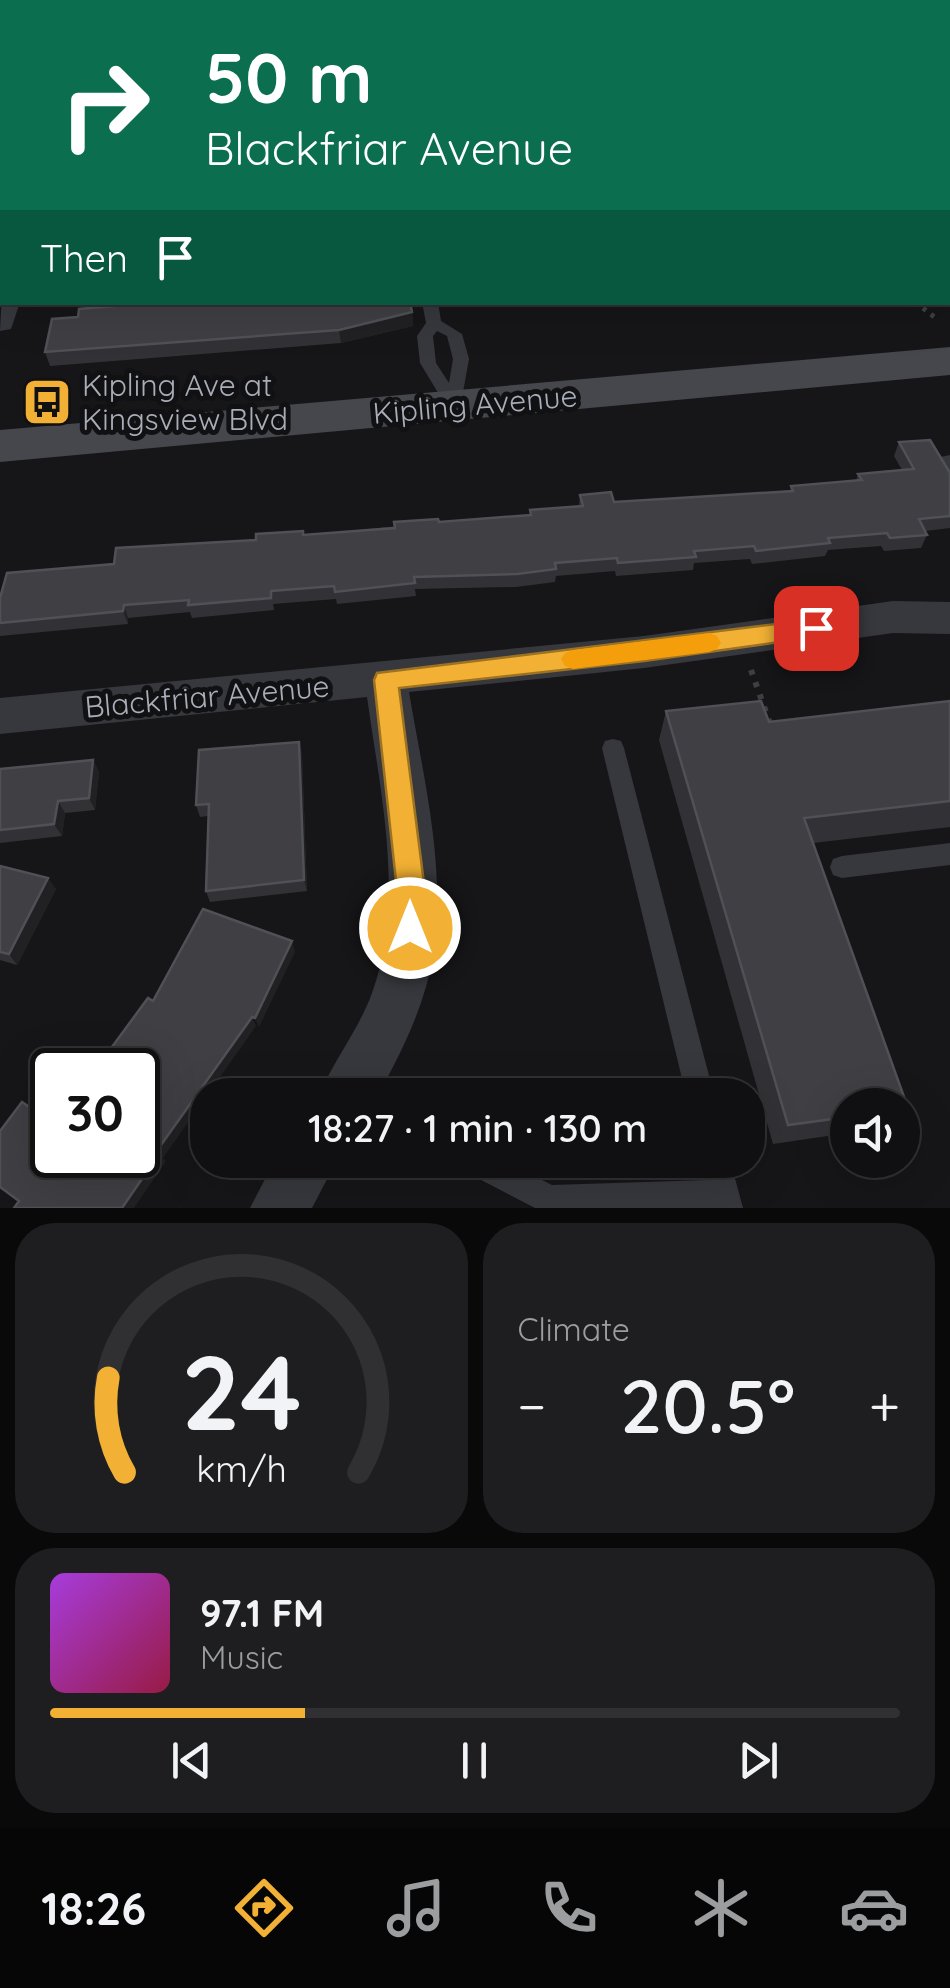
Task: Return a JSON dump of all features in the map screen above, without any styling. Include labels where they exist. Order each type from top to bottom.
[{"type":"main road","name":"Kipling Avenue","points":[[0,446],[454,405],[944,340]]},
{"type":"street","name":"Blackfriar Avenue","points":[[0,716],[386,680],[892,617],[950,618]]},
{"type":"street","points":[[360,1078],[387,1025],[408,958],[412,899],[386,680]]},
{"type":"street","points":[[279,1208],[297,1178]]},
{"type":"lane","points":[[431,305],[434,323],[424,336],[428,363],[454,405]]},
{"type":"lane","points":[[434,323],[454,334],[461,360],[454,405]]},
{"type":"lane","points":[[950,461],[942,462],[950,475]]},
{"type":"lane","points":[[614,748],[696,1078]]},
{"type":"lane","points":[[842,867],[950,854]]},
{"type":"lane","points":[[507,1178],[550,1200],[726,1201]]},
{"type":"path","points":[[918,305],[944,340]]},
{"type":"path","points":[[740,638],[776,741]]},
{"type":"building","points":[[127,305],[411,305],[412,312],[339,330],[45,352],[52,319],[78,317],[79,309]]},
{"type":"building","points":[[930,440],[950,473],[950,516],[919,519],[927,535],[890,538],[887,533],[828,538],[830,543],[756,551],[754,546],[694,551],[696,557],[555,563],[556,569],[517,574],[414,577],[415,583],[335,592],[334,586],[271,591],[271,598],[188,605],[189,600],[124,605],[123,611],[0,623],[0,598],[7,573],[114,564],[116,548],[256,540],[256,534],[303,531],[303,535],[395,528],[394,522],[531,515],[530,510],[583,506],[580,495],[611,492],[614,502],[793,491],[791,486],[862,480],[858,474],[914,469],[899,442]]},
{"type":"building","points":[[761,701],[769,722],[950,701],[950,801],[804,818],[901,1088],[830,1088],[830,1119],[788,1125],[666,711]]},
{"type":"building","points":[[299,742],[304,880],[206,891],[209,804],[196,805],[199,750]]},
{"type":"building","points":[[93,760],[89,798],[58,801],[54,824],[0,830],[0,769]]},
{"type":"building","points":[[0,866],[48,878],[9,954],[0,952]]},
{"type":"building","points":[[203,909],[292,941],[255,1018],[209,1078],[190,1078],[190,1104],[160,1146],[160,1048],[111,1048],[148,998],[153,1001]]},
{"type":"building","points":[[22,1102],[30,1108],[30,1178],[143,1178],[122,1208],[14,1208],[19,1201],[0,1187],[0,1131]]},
{"type":"slow traffic","points":[[573,659],[709,643]]},
{"type":"place","name":"Kipling Ave at Kingsview Blvd","points":[[47,402]]},
{"type":"route","points":[[410,928],[412,899],[386,680],[644,652],[816,628]]}]
